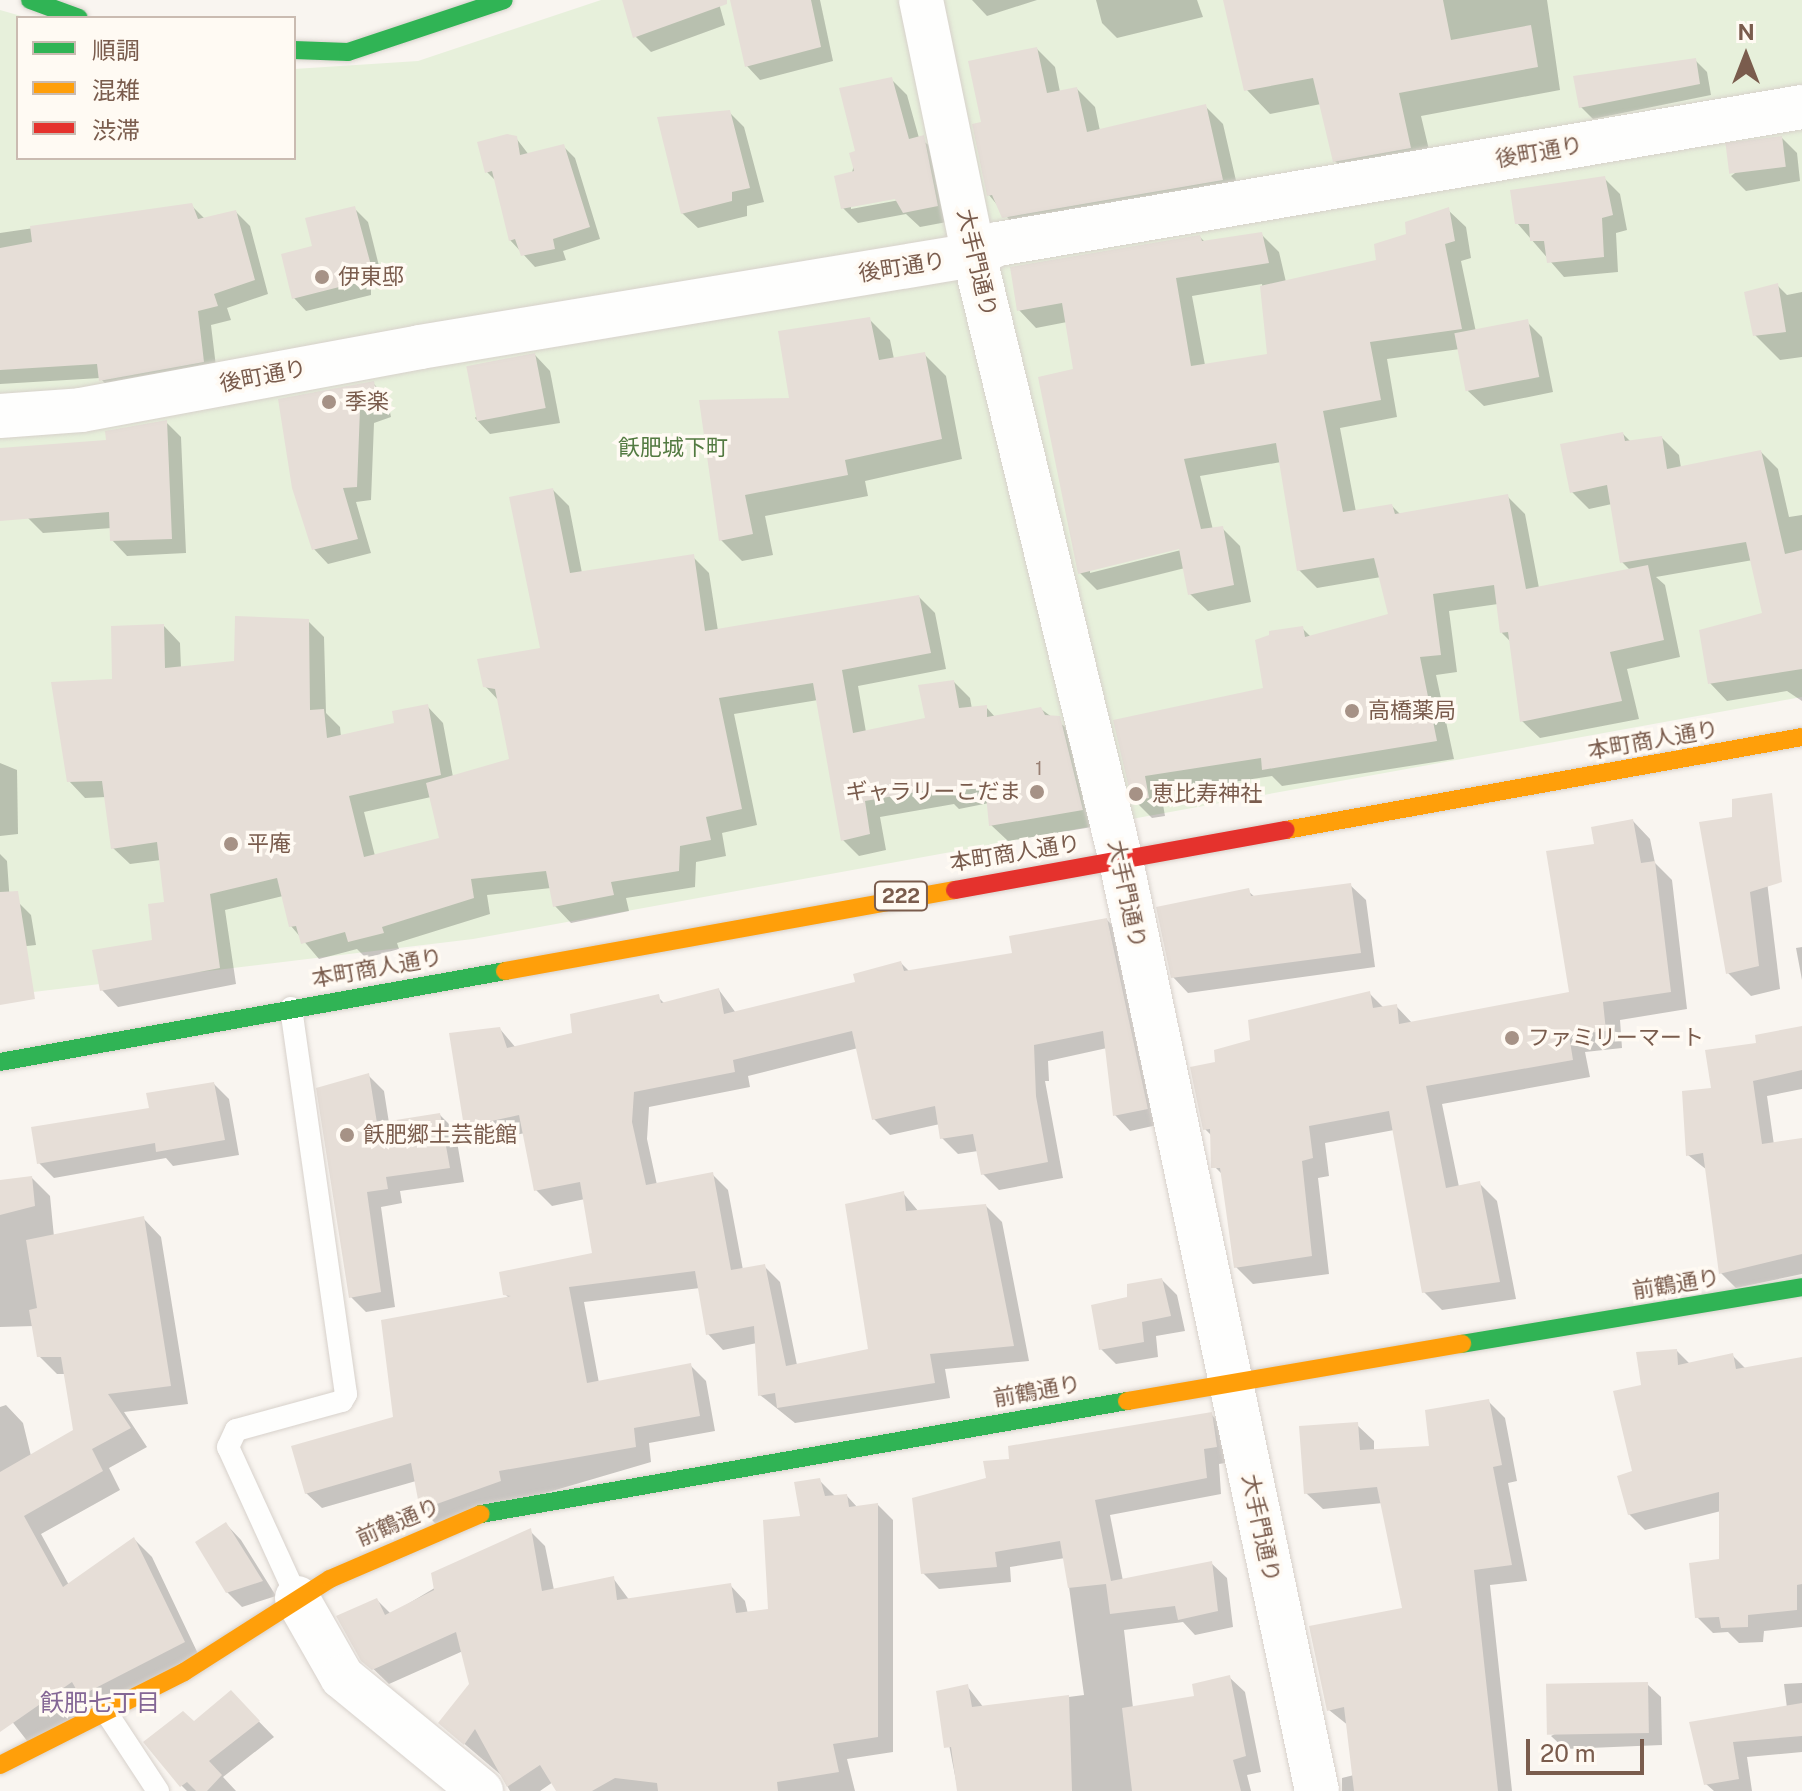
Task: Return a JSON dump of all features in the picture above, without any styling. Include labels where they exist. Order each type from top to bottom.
[{"type":"main road","points":[[30,0],[74,16]]},
{"type":"main road","points":[[296,50],[348,52],[504,0]]},
{"type":"main road","name":"本町商人通り","points":[[0,1062],[1802,737]]},
{"type":"main road","name":"前鶴通り","points":[[0,1765],[108,1715],[297,1598],[397,1546],[499,1507],[1802,1287]]},
{"type":"street","name":"大手門通り","points":[[921,0],[974,255],[1121,861],[1317,1791]]},
{"type":"street","name":"後町通り","points":[[0,416],[81,410],[420,347],[974,255],[998,244],[1802,107]]},
{"type":"street","points":[[297,1598],[342,1677],[481,1791]]},
{"type":"lane","points":[[291,1008],[346,1394],[342,1401],[236,1430],[228,1447],[297,1598]]},
{"type":"lane","points":[[108,1715],[158,1791]]},
{"type":"green space","name":"飫肥城下町","points":[[601,0],[1802,0],[1802,697],[473,939],[0,996],[0,10],[21,16],[16,16],[16,160],[296,160],[296,69],[418,61]]},
{"type":"building","points":[[622,0],[727,0],[727,4],[633,38]]},
{"type":"building","points":[[730,0],[811,0],[821,47],[745,67]]},
{"type":"building","points":[[1223,0],[1443,0],[1451,40],[1531,25],[1538,67],[1399,93],[1411,148],[1333,162],[1313,78],[1244,91]]},
{"type":"building","points":[[1037,47],[1047,93],[1077,87],[1087,132],[1206,104],[1223,180],[1002,218],[992,195],[987,196],[972,124],[981,122],[968,61]]},
{"type":"building","points":[[1696,58],[1700,84],[1579,108],[1573,76]]},
{"type":"building","points":[[892,77],[909,139],[924,135],[938,206],[903,213],[895,199],[841,209],[834,176],[854,171],[849,153],[855,151],[839,88]]},
{"type":"building","points":[[730,110],[750,188],[732,192],[732,201],[681,214],[657,117]]},
{"type":"building","points":[[507,134],[517,136],[520,155],[564,144],[590,227],[553,239],[555,249],[521,256],[515,239],[509,241],[492,171],[485,173],[477,142]]},
{"type":"building","points":[[1782,136],[1786,167],[1729,174],[1725,143]]},
{"type":"building","points":[[1605,176],[1613,215],[1602,218],[1604,257],[1547,263],[1544,241],[1530,241],[1529,224],[1515,224],[1510,190]]},
{"type":"building","points":[[192,203],[198,219],[236,210],[255,280],[214,294],[218,306],[198,311],[204,362],[99,381],[97,364],[0,370],[0,248],[32,242],[30,226]]},
{"type":"building","points":[[355,206],[372,269],[359,274],[359,282],[292,299],[281,254],[312,246],[305,218]]},
{"type":"building","points":[[1449,207],[1455,241],[1445,244],[1462,329],[1370,342],[1381,400],[1323,411],[1343,512],[1392,504],[1395,514],[1508,494],[1526,589],[1648,565],[1664,640],[1610,652],[1622,701],[1520,722],[1508,632],[1500,633],[1494,585],[1433,594],[1441,655],[1420,657],[1437,741],[1262,770],[1261,758],[1145,776],[1149,798],[1132,801],[1113,720],[1263,688],[1255,640],[1269,635],[1269,631],[1303,626],[1305,637],[1388,614],[1374,558],[1297,571],[1276,443],[1184,459],[1201,529],[1223,526],[1234,585],[1188,595],[1179,549],[1078,574],[1038,377],[1073,369],[1062,303],[1017,311],[1010,267],[1200,235],[1202,241],[1262,232],[1269,263],[1176,278],[1191,366],[1267,354],[1260,286],[1376,260],[1374,244],[1406,234],[1405,222]]},
{"type":"building","points":[[1778,283],[1786,332],[1753,336],[1744,292]]},
{"type":"building","points":[[870,317],[879,360],[925,352],[942,439],[845,460],[848,475],[745,495],[753,534],[719,541],[699,400],[789,398],[778,331]]},
{"type":"building","points":[[1528,319],[1539,377],[1466,391],[1454,333]]},
{"type":"building","points":[[535,353],[546,408],[477,421],[466,366]]},
{"type":"building","points":[[374,381],[378,403],[360,409],[357,487],[343,488],[358,539],[312,550],[292,488],[278,399]]},
{"type":"building","points":[[167,420],[172,539],[110,541],[109,512],[0,521],[0,448],[106,440],[105,431]]},
{"type":"building","points":[[1623,432],[1625,441],[1662,436],[1667,469],[1761,450],[1785,554],[1802,550],[1802,669],[1708,684],[1699,630],[1762,613],[1746,542],[1620,563],[1607,485],[1570,493],[1560,444]]},
{"type":"building","points":[[553,488],[570,573],[694,554],[705,631],[919,595],[931,653],[842,670],[853,733],[925,718],[918,685],[954,680],[959,708],[987,705],[987,717],[1041,707],[1045,715],[1060,716],[1083,810],[989,826],[985,785],[941,794],[940,788],[865,801],[870,834],[841,841],[813,683],[719,698],[742,809],[706,817],[711,840],[680,846],[679,871],[611,882],[614,895],[553,907],[546,871],[471,879],[474,898],[382,927],[384,933],[348,942],[345,932],[301,944],[296,926],[289,927],[277,878],[210,894],[220,968],[100,991],[92,950],[152,940],[148,904],[164,902],[157,842],[111,849],[102,781],[67,782],[51,682],[112,679],[111,626],[164,624],[165,668],[234,661],[235,616],[309,619],[310,710],[324,709],[327,738],[394,723],[392,711],[428,704],[441,775],[349,796],[364,857],[439,838],[426,783],[509,759],[495,689],[483,687],[477,659],[540,648],[509,497]]},
{"type":"building","points":[[1772,793],[1782,882],[1750,892],[1759,966],[1726,974],[1699,822],[1732,817],[1732,799]]},
{"type":"building","points":[[1633,819],[1641,863],[1655,861],[1671,992],[1603,1002],[1606,1031],[1569,1035],[1573,1060],[1426,1086],[1446,1188],[1480,1181],[1500,1282],[1422,1293],[1389,1111],[1309,1126],[1313,1158],[1302,1161],[1312,1256],[1234,1268],[1220,1168],[1211,1168],[1210,1129],[1203,1130],[1190,1067],[1215,1062],[1214,1050],[1250,1040],[1248,1020],[1370,991],[1373,1008],[1397,1004],[1399,1024],[1569,992],[1546,851],[1594,844],[1591,827]]},
{"type":"building","points":[[1351,883],[1361,953],[1171,978],[1156,907],[1249,888],[1251,896]]},
{"type":"building","points":[[18,891],[35,999],[0,1005],[0,892]]},
{"type":"building","points":[[1107,918],[1148,1109],[1113,1116],[1103,1031],[1034,1045],[1036,1096],[1048,1162],[981,1175],[973,1134],[940,1139],[935,1106],[872,1120],[852,1031],[733,1060],[735,1072],[634,1092],[632,1122],[646,1185],[713,1172],[731,1270],[765,1264],[786,1366],[868,1349],[845,1204],[904,1191],[906,1211],[986,1204],[1014,1346],[930,1354],[935,1383],[777,1408],[775,1393],[758,1396],[754,1326],[706,1335],[695,1271],[569,1287],[587,1383],[691,1363],[700,1416],[634,1428],[636,1447],[499,1471],[501,1481],[420,1510],[411,1463],[305,1494],[291,1446],[393,1417],[381,1320],[511,1296],[503,1295],[499,1272],[592,1253],[580,1182],[534,1191],[519,1115],[464,1127],[449,1033],[500,1027],[507,1048],[572,1033],[570,1014],[659,994],[661,1003],[719,988],[724,1014],[855,982],[853,974],[901,961],[904,971],[1012,953],[1009,936]]},
{"type":"building","points":[[1802,1026],[1802,1070],[1753,1081],[1762,1144],[1802,1138],[1802,1254],[1719,1274],[1703,1153],[1686,1156],[1682,1091],[1711,1088],[1705,1050],[1756,1043],[1755,1035]]},
{"type":"building","points":[[369,1073],[377,1123],[440,1113],[450,1168],[386,1177],[388,1189],[367,1192],[381,1292],[349,1298],[316,1088]]},
{"type":"building","points":[[214,1082],[225,1140],[156,1152],[155,1143],[37,1164],[31,1127],[149,1108],[146,1093]]},
{"type":"building","points":[[32,1176],[35,1206],[0,1215],[0,1180]]},
{"type":"building","points":[[144,1216],[171,1386],[108,1394],[131,1428],[92,1449],[103,1471],[24,1516],[63,1587],[134,1537],[185,1642],[80,1696],[72,1682],[0,1732],[0,1472],[73,1430],[61,1357],[37,1357],[29,1310],[37,1308],[26,1240]]},
{"type":"building","points":[[1162,1278],[1171,1316],[1142,1322],[1144,1342],[1099,1350],[1091,1305],[1127,1297],[1127,1284]]},
{"type":"building","points":[[1677,1349],[1678,1365],[1733,1353],[1736,1369],[1802,1357],[1802,1584],[1797,1585],[1797,1610],[1748,1615],[1748,1627],[1721,1628],[1719,1617],[1695,1618],[1689,1563],[1719,1559],[1719,1492],[1628,1515],[1617,1476],[1632,1471],[1613,1391],[1641,1385],[1636,1352]]},
{"type":"building","points":[[1489,1399],[1502,1465],[1493,1467],[1512,1565],[1474,1570],[1498,1791],[1354,1791],[1344,1707],[1327,1711],[1309,1626],[1402,1608],[1377,1487],[1304,1494],[1299,1426],[1358,1422],[1360,1450],[1429,1446],[1425,1410]]},
{"type":"building","points":[[1212,1412],[1217,1447],[1204,1449],[1207,1478],[1095,1500],[1111,1581],[1212,1561],[1218,1611],[1178,1620],[1175,1606],[1110,1614],[1106,1584],[1068,1588],[1060,1541],[995,1552],[997,1567],[921,1574],[912,1498],[986,1478],[983,1461],[1009,1459],[1008,1446]]},
{"type":"building","points":[[820,1478],[825,1496],[847,1494],[849,1507],[878,1503],[878,1737],[833,1744],[839,1772],[777,1782],[778,1791],[658,1791],[657,1783],[615,1778],[592,1791],[556,1791],[540,1765],[507,1787],[475,1729],[464,1745],[438,1723],[469,1684],[456,1632],[372,1670],[361,1661],[336,1616],[377,1598],[385,1615],[434,1590],[431,1573],[531,1528],[542,1591],[614,1576],[617,1600],[731,1583],[736,1613],[768,1609],[763,1520],[800,1516],[794,1482]]},
{"type":"building","points":[[226,1522],[263,1581],[226,1593],[195,1542]]},
{"type":"building","points":[[1230,1675],[1246,1756],[1233,1760],[1241,1791],[1132,1791],[1122,1708],[1194,1696],[1192,1684]]},
{"type":"building","points":[[1648,1682],[1649,1733],[1547,1735],[1546,1684]]},
{"type":"building","points":[[968,1684],[972,1707],[1069,1695],[1072,1791],[957,1791],[951,1747],[944,1748],[936,1691]]},
{"type":"building","points":[[231,1690],[260,1721],[209,1761],[222,1775],[207,1791],[196,1791],[187,1782],[180,1787],[143,1742],[183,1711],[194,1721]]},
{"type":"building","points":[[1802,1703],[1802,1736],[1733,1742],[1739,1779],[1704,1785],[1689,1722]]},
{"type":"traffic: fast","points":[[30,0],[74,16]]},
{"type":"traffic: fast","points":[[296,50],[348,52],[504,0]]},
{"type":"traffic: fast","points":[[0,1062],[505,971]]},
{"type":"traffic: fast","points":[[1462,1344],[1802,1287]]},
{"type":"traffic: fast","points":[[481,1514],[1127,1401]]},
{"type":"traffic: slow","points":[[1286,830],[1802,737]]},
{"type":"traffic: slow","points":[[505,971],[955,890]]},
{"type":"traffic: slow","points":[[1127,1401],[1462,1344]]},
{"type":"traffic: slow","points":[[0,1765],[184,1672],[330,1579],[481,1514]]},
{"type":"traffic: jam","points":[[955,890],[1286,830]]},
{"type":"place","name":"伊東邸","points":[[322,277]]},
{"type":"place","name":"季楽","points":[[329,402]]},
{"type":"place","name":"高橋薬局","points":[[1352,711]]},
{"type":"place","name":"ギャラリーこだま","points":[[1037,792]]},
{"type":"place","name":"恵比寿神社","points":[[1136,794]]},
{"type":"place","name":"平庵","points":[[231,844]]},
{"type":"place","name":"ファミリーマート","points":[[1512,1038]]},
{"type":"place","name":"飫肥郷土芸能館","points":[[347,1135]]},
{"type":"district","name":"飫肥七丁目","points":[[100,1703]]}]
